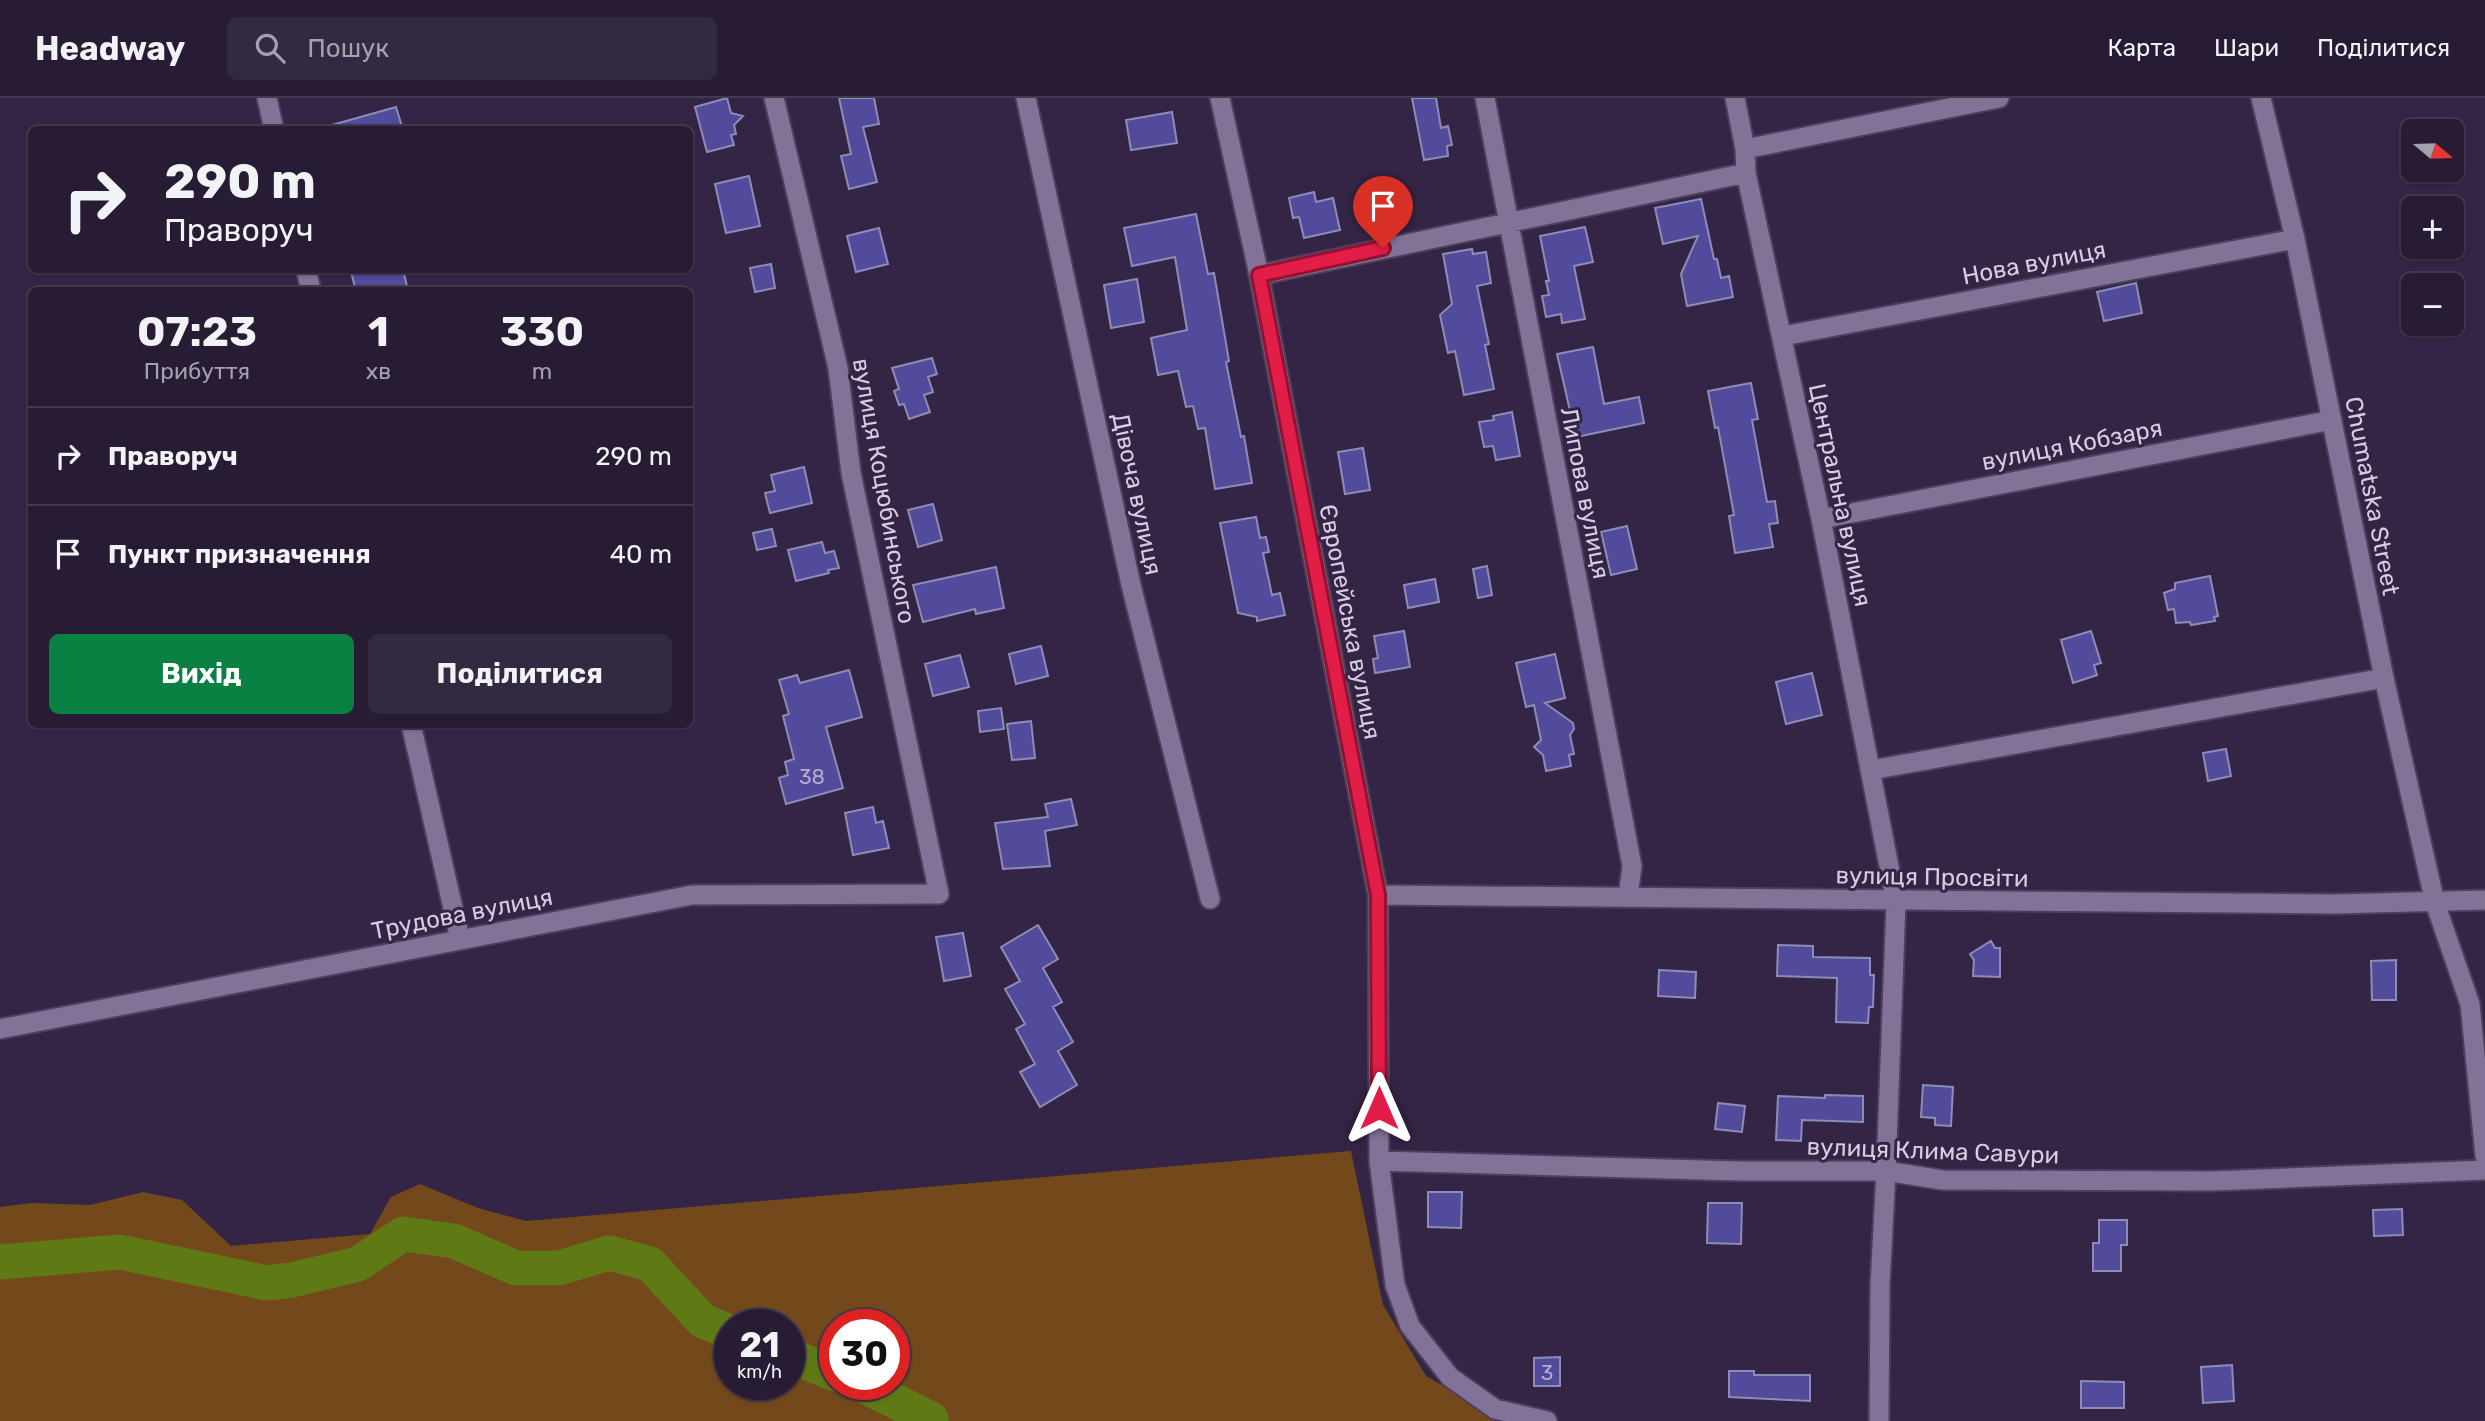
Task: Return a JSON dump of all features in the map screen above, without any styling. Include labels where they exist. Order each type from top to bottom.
[{"type":"street","points":[[267,98],[273,126]]},
{"type":"street","name":"вулиця Коцюбинського","points":[[774,98],[838,368],[851,473],[939,894]]},
{"type":"street","name":"Дівоча вулиця","points":[[1026,98],[1131,584],[1210,899]]},
{"type":"street","name":"Європейська вулиця","points":[[1220,98],[1259,275],[1378,895],[1379,1161],[1395,1284],[1410,1326],[1450,1377],[1495,1409],[1547,1421]]},
{"type":"street","name":"Липова вулиця","points":[[1485,98],[1632,866],[1628,897]]},
{"type":"street","name":"Центральна вулиця","points":[[1735,98],[1745,149],[1746,173],[1821,519],[1896,902],[1880,1285],[1879,1421]]},
{"type":"street","points":[[1745,149],[1999,98]]},
{"type":"street","name":"Chumatska Street","points":[[2261,98],[2295,239],[2384,678],[2435,903],[2470,1004],[2485,1156]]},
{"type":"street","points":[[1259,275],[1746,173]]},
{"type":"street","name":"Нова вулиця","points":[[1783,336],[2295,239]]},
{"type":"street","name":"вулиця Кобзаря","points":[[1821,519],[2332,420]]},
{"type":"street","points":[[1871,770],[2384,678]]},
{"type":"street","points":[[412,728],[460,939]]},
{"type":"street","name":"Трудова вулиця","points":[[0,1029],[692,895],[939,894]]},
{"type":"street","name":"вулиця Просвіти","points":[[1378,895],[1896,902],[2435,903],[2485,900]]},
{"type":"street","name":"вулиця Клима Савури","points":[[1379,1161],[1739,1171],[1886,1171],[1942,1180],[2212,1181],[2485,1170]]},
{"type":"shaded area","points":[[1351,1151],[1383,1305],[1426,1376],[1504,1421],[0,1421],[0,1207],[32,1203],[90,1205],[143,1192],[182,1200],[231,1246],[370,1234],[391,1197],[420,1184],[478,1208],[526,1221]]},
{"type":"building","points":[[727,98],[731,113],[743,116],[734,125],[736,134],[731,135],[734,145],[707,152],[695,107]]},
{"type":"building","points":[[839,98],[874,98],[879,124],[863,127],[877,182],[849,189],[841,156],[851,154]]},
{"type":"building","points":[[1412,98],[1436,98],[1441,128],[1448,126],[1452,145],[1447,146],[1448,156],[1424,160]]},
{"type":"building","points":[[396,107],[402,126],[332,126]]},
{"type":"building","points":[[1172,112],[1177,143],[1131,150],[1126,120]]},
{"type":"building","points":[[749,176],[760,226],[726,233],[715,184]]},
{"type":"building","points":[[1314,192],[1316,202],[1333,198],[1340,230],[1304,238],[1299,217],[1293,218],[1289,198]]},
{"type":"building","points":[[1701,199],[1714,259],[1717,259],[1721,278],[1729,276],[1733,297],[1687,306],[1681,274],[1698,236],[1663,244],[1655,208]]},
{"type":"building","points":[[1196,214],[1208,274],[1214,273],[1229,361],[1226,362],[1252,483],[1215,489],[1205,428],[1198,429],[1193,406],[1186,407],[1178,371],[1158,375],[1151,338],[1187,330],[1175,257],[1132,266],[1124,228]]},
{"type":"building","points":[[1585,227],[1593,262],[1574,266],[1585,319],[1562,323],[1561,314],[1546,317],[1542,296],[1549,295],[1546,281],[1549,281],[1540,236]]},
{"type":"building","points":[[879,228],[888,264],[856,272],[847,236]]},
{"type":"building","points":[[1472,249],[1473,254],[1486,252],[1491,283],[1477,286],[1489,344],[1485,345],[1494,389],[1464,395],[1455,351],[1448,353],[1440,315],[1452,304],[1443,254]]},
{"type":"building","points":[[771,264],[775,288],[755,292],[750,268]]},
{"type":"building","points":[[351,273],[404,273],[407,287],[360,286],[355,287]]},
{"type":"building","points":[[1137,279],[1144,322],[1111,328],[1104,285]]},
{"type":"building","points":[[2136,283],[2142,313],[2104,321],[2097,292]]},
{"type":"building","points":[[1593,347],[1604,404],[1639,397],[1644,423],[1576,437],[1557,354]]},
{"type":"building","points":[[932,358],[937,374],[928,377],[933,392],[924,395],[930,412],[909,419],[904,404],[899,405],[894,391],[899,389],[892,368]]},
{"type":"building","points":[[1751,383],[1758,419],[1752,420],[1767,502],[1775,501],[1778,523],[1769,524],[1773,547],[1735,553],[1729,516],[1734,515],[1718,427],[1715,428],[1708,391]]},
{"type":"building","points":[[1512,412],[1520,456],[1496,460],[1493,446],[1484,447],[1479,422],[1494,420],[1493,416]]},
{"type":"building","points":[[1363,448],[1370,490],[1345,494],[1338,452]]},
{"type":"building","points":[[804,467],[812,503],[770,513],[765,493],[775,491],[771,475]]},
{"type":"building","points":[[933,504],[942,540],[918,547],[908,510]]},
{"type":"building","points":[[1256,517],[1260,538],[1266,537],[1269,552],[1263,553],[1272,595],[1280,593],[1285,615],[1257,621],[1257,617],[1238,613],[1220,523]]},
{"type":"building","points":[[1627,526],[1637,569],[1611,575],[1601,532]]},
{"type":"building","points":[[772,529],[776,546],[757,550],[753,533]]},
{"type":"building","points":[[822,542],[825,553],[834,551],[839,568],[796,581],[788,550]]},
{"type":"building","points":[[1487,566],[1492,595],[1478,598],[1473,569]]},
{"type":"building","points":[[996,567],[1004,608],[976,614],[975,609],[923,622],[913,585]]},
{"type":"building","points":[[2210,576],[2218,616],[2214,617],[2215,621],[2191,625],[2190,622],[2176,623],[2174,609],[2168,610],[2164,593],[2175,589],[2175,583]]},
{"type":"building","points":[[1435,579],[1439,602],[1408,608],[1404,585]]},
{"type":"building","points":[[1404,631],[1410,667],[1375,673],[1373,659],[1378,658],[1374,636]]},
{"type":"building","points":[[2091,631],[2101,663],[2094,665],[2097,675],[2073,683],[2061,640]]},
{"type":"building","points":[[1041,646],[1048,676],[1016,684],[1009,654]]},
{"type":"building","points":[[1555,654],[1565,698],[1545,703],[1573,723],[1574,729],[1570,735],[1574,754],[1569,755],[1571,766],[1546,771],[1543,755],[1534,747],[1541,740],[1534,705],[1526,707],[1516,663]]},
{"type":"building","points":[[960,655],[969,687],[933,696],[925,664]]},
{"type":"building","points":[[849,670],[862,717],[826,727],[843,788],[786,804],[779,778],[788,775],[785,762],[794,759],[783,716],[789,714],[779,680],[797,675],[800,683]]},
{"type":"building","points":[[1812,673],[1822,715],[1786,724],[1776,682]]},
{"type":"building","points":[[1001,708],[1004,729],[980,732],[978,711]]},
{"type":"building","points":[[1031,721],[1035,758],[1012,760],[1007,724]]},
{"type":"building","points":[[2226,749],[2231,776],[2208,781],[2203,753]]},
{"type":"building","points":[[1071,799],[1077,825],[1045,831],[1050,866],[1003,869],[995,823],[1048,817],[1045,804]]},
{"type":"building","points":[[873,807],[876,823],[883,821],[889,848],[853,855],[845,813]]},
{"type":"building","points":[[1038,925],[1058,959],[1043,968],[1062,1002],[1053,1007],[1073,1042],[1058,1051],[1077,1085],[1040,1107],[1020,1072],[1035,1064],[1016,1029],[1025,1024],[1005,989],[1020,981],[1001,947]]},
{"type":"building","points":[[963,933],[971,976],[944,981],[936,937]]},
{"type":"building","points":[[1991,941],[1995,948],[2000,948],[2000,977],[1973,976],[1974,960],[1970,954]]},
{"type":"building","points":[[1778,945],[1813,946],[1813,957],[1870,958],[1870,975],[1874,975],[1873,1007],[1869,1007],[1868,1023],[1836,1022],[1837,978],[1777,976]]},
{"type":"building","points":[[2396,960],[2396,1000],[2372,1000],[2371,961]]},
{"type":"building","points":[[1659,970],[1696,972],[1695,998],[1658,996]]},
{"type":"building","points":[[1923,1085],[1953,1087],[1951,1126],[1935,1125],[1935,1118],[1921,1117]]},
{"type":"building","points":[[1825,1095],[1863,1096],[1863,1122],[1802,1120],[1801,1141],[1776,1140],[1778,1096],[1825,1098]]},
{"type":"building","points":[[1718,1103],[1745,1106],[1742,1132],[1715,1129]]},
{"type":"building","points":[[1428,1192],[1462,1192],[1461,1228],[1428,1227]]},
{"type":"building","points":[[1708,1203],[1742,1203],[1741,1244],[1707,1243]]},
{"type":"building","points":[[2402,1209],[2403,1235],[2374,1236],[2373,1210]]},
{"type":"building","points":[[2099,1220],[2127,1220],[2127,1245],[2121,1245],[2121,1271],[2093,1271],[2093,1243],[2099,1243]]},
{"type":"building","points":[[1560,1357],[1560,1386],[1534,1386],[1534,1358]]},
{"type":"building","points":[[2232,1365],[2234,1401],[2203,1403],[2201,1367]]},
{"type":"building","points":[[1729,1371],[1754,1371],[1754,1375],[1810,1375],[1810,1401],[1729,1397]]},
{"type":"building","points":[[2081,1381],[2124,1382],[2124,1408],[2081,1408]]},
{"type":"waterway","points":[[0,1262],[120,1252],[267,1283],[292,1280],[358,1264],[403,1234],[454,1241],[516,1268],[559,1268],[609,1253],[650,1264],[703,1321],[714,1325]]},
{"type":"waterway","points":[[805,1362],[819,1367]]},
{"type":"waterway","points":[[892,1400],[931,1419],[929,1421]]},
{"type":"waterway","points":[[931,1419],[935,1421]]},
{"type":"route","points":[[1379,1108],[1378,895],[1259,275],[1383,248]]}]
